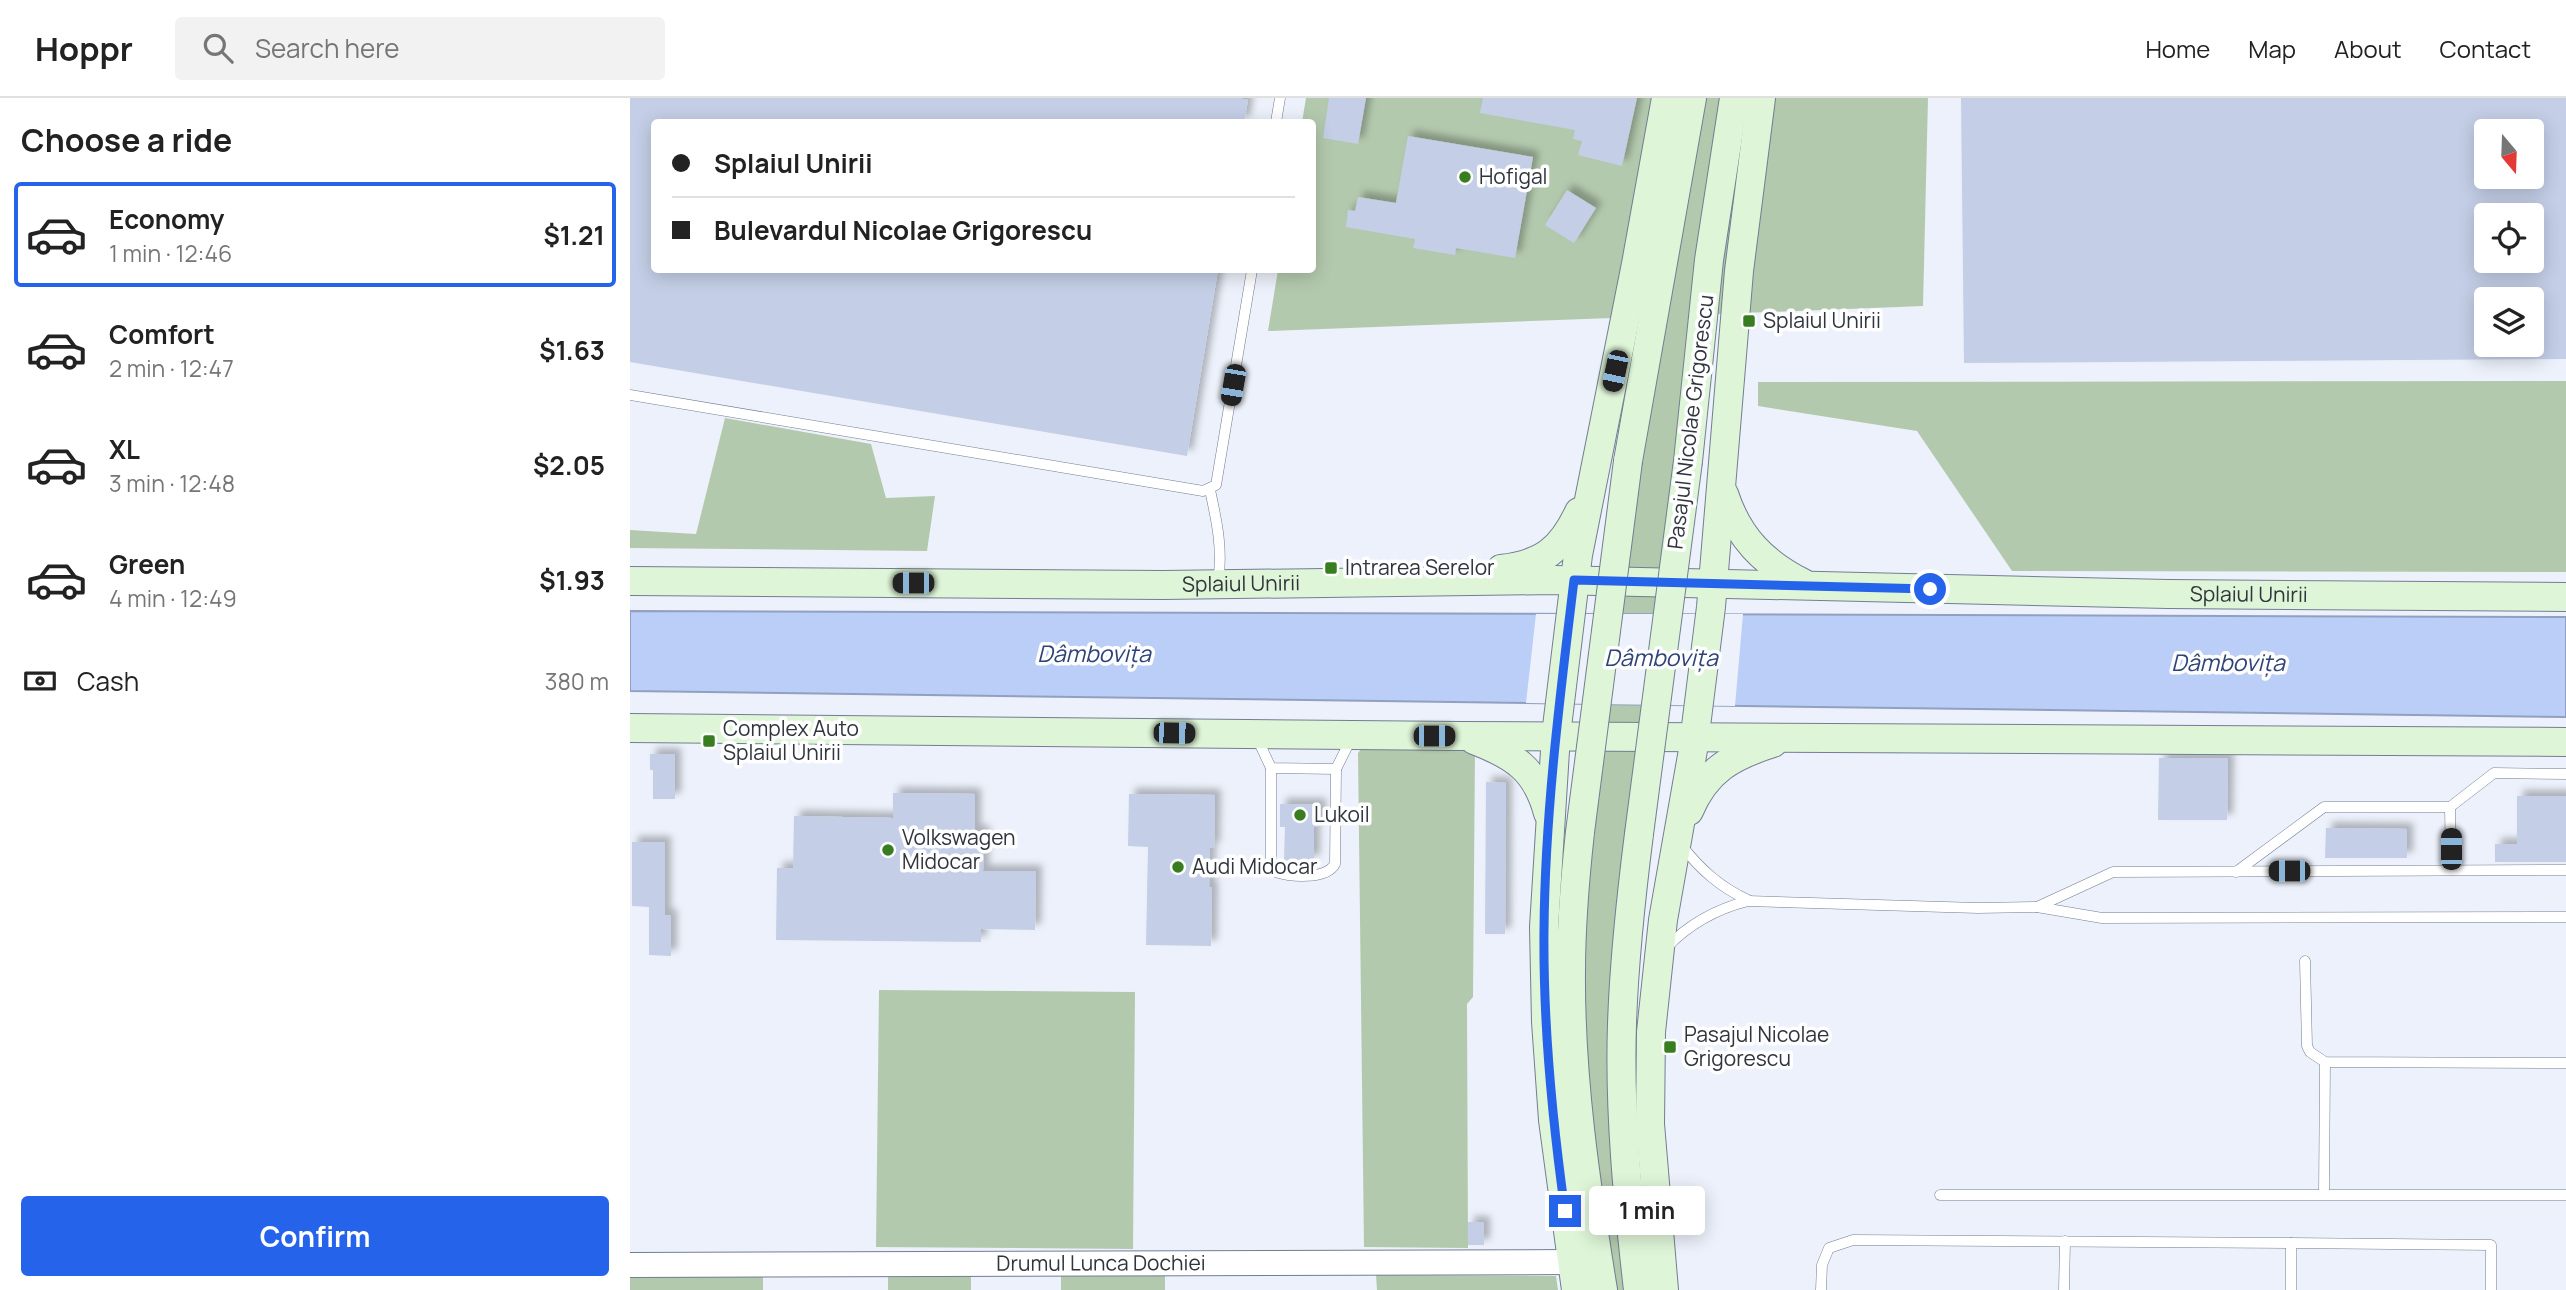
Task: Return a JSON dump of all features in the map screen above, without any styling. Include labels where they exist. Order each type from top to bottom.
[{"type":"main road","points":[[1577,1290],[1553,1120],[1546,1022],[1544,927],[1556,735],[1574,580],[1589,489],[1634,277],[1666,98]]},
{"type":"main road","points":[[1603,1290],[1584,1161],[1572,1020],[1571,948],[1580,832],[1628,461],[1692,98]]},
{"type":"main road","name":"Pasajul Nicolae Grigorescu","points":[[1638,1290],[1626,1163],[1622,1073],[1627,947],[1639,834],[1688,461],[1709,260],[1734,98]]},
{"type":"main road","points":[[1664,1290],[1650,1113],[1650,1048],[1658,956],[1695,737],[1714,582],[1739,271],[1761,98]]},
{"type":"main road","points":[[1722,488],[1733,519],[1752,548],[1776,568],[1807,585]]},
{"type":"main road","points":[[1440,580],[1516,567],[1547,555],[1558,547],[1569,530],[1589,489]]},
{"type":"main road","name":"Splaiul Unirii","points":[[630,581],[1218,584],[1574,580],[2168,594],[2566,597]]},
{"type":"main road","points":[[630,728],[2566,742]]},
{"type":"main road","points":[[1461,736],[1505,753],[1528,770],[1538,785],[1550,820]]},
{"type":"main road","points":[[1677,839],[1694,800],[1710,775],[1738,757],[1789,737]]},
{"type":"street","name":"Drumul Lunca Dochiei","points":[[630,1265],[1572,1262]]},
{"type":"lane","points":[[1276,119],[1280,98]]},
{"type":"lane","points":[[630,396],[1203,491],[1210,490],[1216,485],[1251,273]]},
{"type":"lane","points":[[1210,490],[1220,536],[1222,561],[1218,584]]},
{"type":"lane","points":[[1255,734],[1271,768],[1271,864],[1275,872],[1283,875],[1323,874],[1331,871],[1335,864],[1336,769],[1354,735]]},
{"type":"lane","points":[[1271,768],[1336,769]]},
{"type":"lane","points":[[2235,872],[2324,807],[2451,807],[2494,773],[2566,774]]},
{"type":"lane","points":[[2451,807],[2451,870]]},
{"type":"lane","points":[[1677,839],[1712,879],[1748,901]]},
{"type":"lane","points":[[2037,907],[2113,872],[2566,870]]},
{"type":"lane","points":[[1658,956],[1684,932],[1710,914],[1748,901],[1978,908],[2037,907],[2102,918],[2566,918]]},
{"type":"lane","points":[[2305,961],[2307,1046],[2310,1052],[2325,1062],[2566,1063]]},
{"type":"lane","points":[[2324,1193],[2325,1062]]},
{"type":"lane","points":[[1940,1195],[2566,1195]]},
{"type":"lane","points":[[1821,1290],[1822,1265],[1829,1248],[1853,1240],[2491,1245],[2491,1290]]},
{"type":"lane","points":[[2064,1290],[2065,1241]]},
{"type":"lane","points":[[2291,1243],[2291,1290]]},
{"type":"green space","points":[[1306,98],[1928,98],[1923,306],[1694,315],[1640,770],[1630,1290],[1613,1290],[1583,1055],[1584,930],[1633,513],[1666,316],[1268,331],[1278,273],[1316,273],[1316,119],[1302,119]]},
{"type":"green space","points":[[2566,381],[2566,572],[2012,571],[1917,431],[1758,406],[1758,382]]},
{"type":"green space","points":[[725,418],[871,444],[886,498],[935,496],[927,551],[630,548],[630,530],[696,534]]},
{"type":"green space","points":[[1362,748],[1475,749],[1473,997],[1467,1004],[1468,1248],[1364,1247],[1358,753]]},
{"type":"green space","points":[[879,990],[1135,992],[1133,1249],[876,1247]]},
{"type":"green space","points":[[888,1269],[971,1271],[971,1290],[888,1290]]},
{"type":"green space","points":[[763,1271],[763,1290],[630,1290],[630,1272]]},
{"type":"green space","points":[[1061,1272],[1165,1272],[1165,1290],[1061,1290]]},
{"type":"green space","points":[[1376,1275],[1556,1276],[1558,1290],[1377,1290]]},
{"type":"water","name":"Dâmbovița","points":[[630,611],[2566,617],[2566,717],[630,691]]},
{"type":"pier","points":[[1536,614],[1743,614],[1735,706],[1526,703]]},
{"type":"building","points":[[630,98],[1248,100],[1245,119],[651,119],[651,273],[1218,273],[1187,456],[630,362]]},
{"type":"building","points":[[1329,98],[1366,98],[1358,144],[1323,138]]},
{"type":"building","points":[[1483,98],[1637,98],[1622,166],[1578,155],[1582,141],[1573,139],[1575,130],[1480,113]]},
{"type":"building","points":[[1961,98],[2566,98],[2566,359],[1964,363]]},
{"type":"building","name":"Hofigal","points":[[1408,136],[1533,157],[1515,258],[1456,248],[1455,255],[1413,248],[1415,239],[1346,227],[1348,210],[1355,211],[1358,197],[1396,203]]},
{"type":"building","name":"Hofigal","points":[[1567,190],[1596,208],[1574,243],[1545,225]]},
{"type":"building","points":[[650,754],[675,754],[675,799],[653,799]]},
{"type":"building","points":[[2159,758],[2228,758],[2227,820],[2158,820]]},
{"type":"building","points":[[1486,782],[1506,783],[1505,934],[1485,934]]},
{"type":"building","points":[[893,793],[975,794],[975,831],[984,832],[983,871],[1036,871],[1035,930],[981,929],[981,942],[776,940],[777,868],[793,868],[794,816],[893,818]]},
{"type":"building","name":"Audi Midocar","points":[[1129,794],[1215,795],[1214,848],[1210,848],[1211,946],[1146,945],[1148,847],[1128,846]]},
{"type":"building","points":[[2517,796],[2566,796],[2566,862],[2495,862],[2495,844],[2517,844]]},
{"type":"building","points":[[1280,804],[1320,804],[1320,827],[1314,827],[1314,861],[1284,861],[1285,827],[1280,827]]},
{"type":"building","points":[[2326,828],[2407,829],[2407,858],[2325,858]]},
{"type":"building","points":[[632,842],[665,842],[665,915],[671,915],[671,956],[649,955],[649,907],[632,906]]},
{"type":"building","points":[[1468,1222],[1484,1222],[1484,1245],[1468,1245]]},
{"type":"place","name":"Hofigal","points":[[1465,177]]},
{"type":"place","name":"Splaiul Unirii","points":[[1749,321]]},
{"type":"place","name":"Intrarea Serelor","points":[[1331,568]]},
{"type":"place","name":"Complex Auto Splaiul Unirii","points":[[709,741]]},
{"type":"place","name":"Lukoil","points":[[1300,815]]},
{"type":"place","name":"Volkswagen Midocar","points":[[888,850]]},
{"type":"place","name":"Audi Midocar","points":[[1178,867]]},
{"type":"place","name":"Pasajul Nicolae Grigorescu","points":[[1670,1047]]},
{"type":"route","points":[[1565,1211],[1549,1083],[1544,927],[1556,735],[1574,580],[1930,589]]}]
